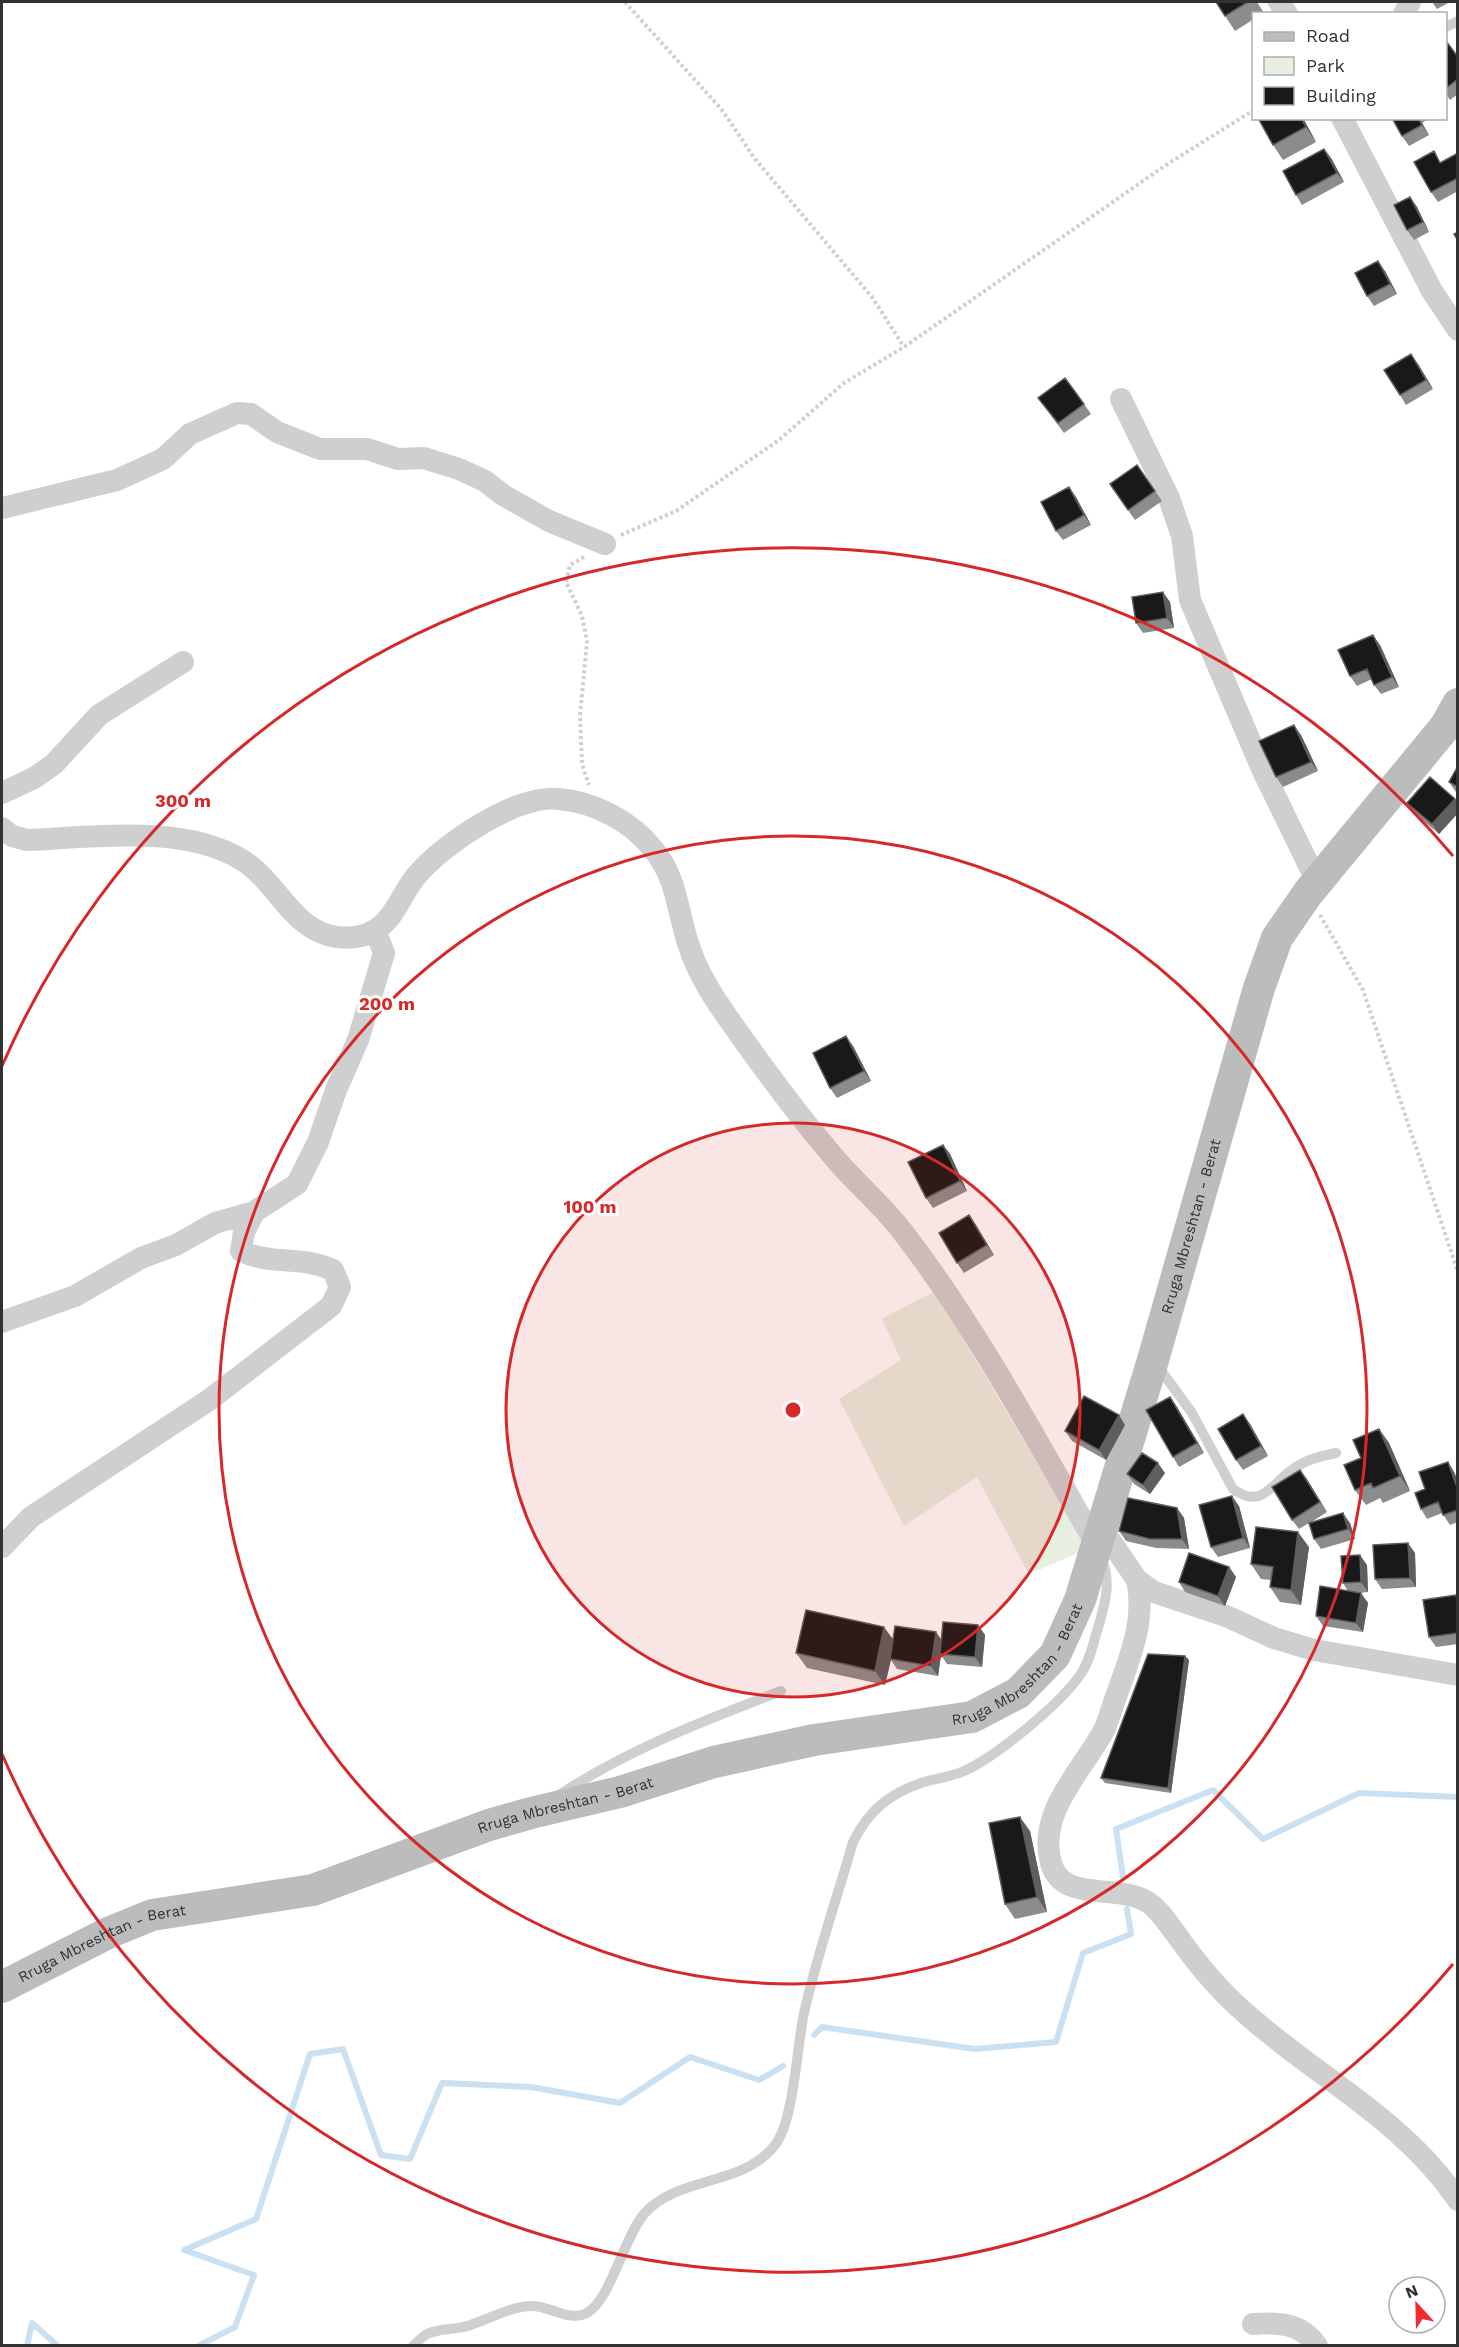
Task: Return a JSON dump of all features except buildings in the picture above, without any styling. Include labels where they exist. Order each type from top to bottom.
[{"type":"street","points":[[1343,120],[1431,291],[1458,330]]},
{"type":"street","points":[[1120,399],[1169,498],[1182,536],[1190,600],[1312,888]]},
{"type":"street","points":[[2,508],[117,480],[163,459],[190,434],[237,413],[251,414],[277,432],[320,449],[367,449],[398,459],[424,458],[459,469],[485,481],[503,495],[549,521],[605,544]]},
{"type":"street","points":[[2,793],[34,778],[54,764],[99,715],[183,662]]},
{"type":"street","name":"Rruga Mbreshtan - Berat","points":[[2,1987],[108,1933],[152,1915],[313,1890],[489,1825],[531,1813],[620,1792],[714,1762],[814,1740],[972,1717],[1018,1693],[1055,1654],[1080,1600],[1153,1360],[1260,988],[1277,938],[1312,888],[1445,727],[1458,704]]},
{"type":"street","points":[[2,828],[12,836],[27,840],[134,835],[210,844],[243,860],[267,880],[296,915],[317,932],[338,938],[361,937],[383,925],[427,865],[444,849],[495,817],[527,802],[557,798],[597,808],[623,821],[652,847],[672,877],[688,944],[703,980],[733,1025],[814,1133],[900,1227],[947,1292],[1098,1536],[1137,1580],[1154,1592],[1226,1616],[1284,1641],[1314,1650],[1458,1675]]},
{"type":"street","points":[[2,1322],[75,1296],[141,1258],[176,1245],[214,1223],[254,1212],[297,1184],[318,1142],[331,1101],[358,1040],[384,953],[375,930]]},
{"type":"street","points":[[2,1547],[31,1517],[209,1400],[331,1306],[340,1287],[333,1270],[314,1262],[260,1260],[241,1251],[244,1232],[254,1212]]},
{"type":"street","points":[[1137,1580],[1142,1600],[1132,1650],[1104,1730],[1062,1794],[1053,1817],[1051,1863],[1060,1880],[1070,1887],[1113,1890],[1132,1895],[1151,1904],[1213,1979],[1243,2011],[1297,2057],[1342,2086],[1394,2128],[1422,2154],[1458,2200]]},
{"type":"street","points":[[1253,2324],[1272,2322],[1300,2328],[1317,2346]]},
{"type":"lane","points":[[1153,1360],[1192,1413],[1233,1489],[1243,1496],[1257,1497],[1269,1491],[1294,1468],[1312,1458],[1336,1453]]},
{"type":"lane","points":[[413,2346],[427,2334],[465,2327],[530,2306],[546,2307],[575,2317],[586,2314],[605,2294],[626,2242],[637,2223],[657,2202],[669,2194],[748,2166],[775,2145],[788,2109],[804,2012],[853,1842],[863,1821],[877,1806],[896,1793],[962,1772],[982,1762],[1067,1692],[1082,1673],[1106,1601],[1108,1578],[1098,1536]]},
{"type":"lane","points":[[531,1813],[585,1777],[696,1723],[781,1691]]},
{"type":"path","points":[[625,2],[722,110],[755,159],[872,297],[904,347]]},
{"type":"path","points":[[597,808],[582,764],[580,716],[587,641],[582,616],[566,582],[570,565],[605,544],[676,511],[779,440],[844,383],[904,347],[1166,165],[1252,111]]},
{"type":"path","points":[[1312,888],[1363,990],[1458,1272]]},
{"type":"green space","points":[[935,1291],[1088,1549],[1029,1574],[977,1477],[904,1526],[839,1399],[901,1360],[882,1319]]},
{"type":"waterway","points":[[1123,1877],[1116,1829],[1213,1790],[1263,1839],[1359,1793],[1458,1797]]},
{"type":"waterway","points":[[814,2035],[822,2027],[975,2049],[1056,2042],[1083,1953],[1131,1934],[1127,1909]]},
{"type":"waterway","points":[[198,2346],[235,2327],[254,2275],[184,2250],[256,2219],[310,2054],[343,2049],[381,2155],[410,2159],[442,2083],[531,2087],[620,2103],[690,2057],[759,2080],[783,2066]]},
{"type":"waterway","points":[[27,2346],[32,2323],[58,2346]]}]
